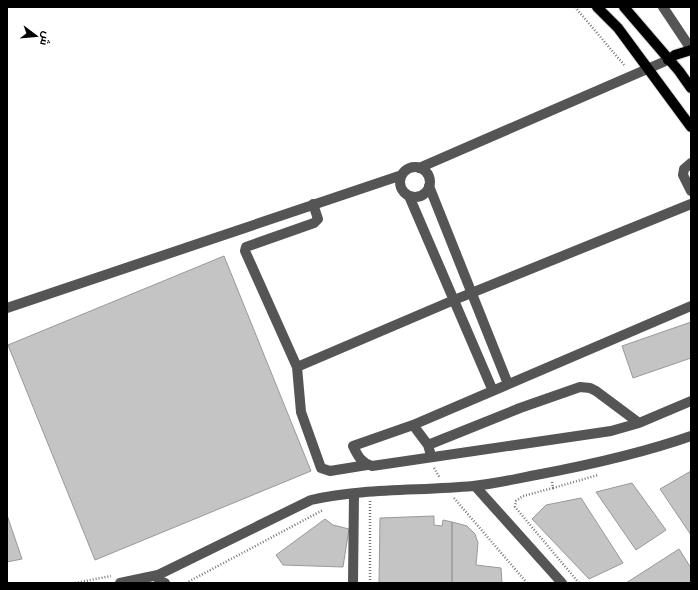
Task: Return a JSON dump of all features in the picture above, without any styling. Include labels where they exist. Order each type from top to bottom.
[{"type":"main road","points":[[597,7],[618,28],[691,127]]},
{"type":"main road","points":[[624,7],[691,88]]},
{"type":"main road","points":[[668,60],[680,53],[691,50]]},
{"type":"street","points":[[663,7],[691,50]]},
{"type":"street","points":[[7,308],[402,174],[410,168],[419,168],[646,65],[668,60]]},
{"type":"street","points":[[691,163],[684,169],[683,175],[691,191]]},
{"type":"street","points":[[419,168],[428,175],[429,186],[508,384]]},
{"type":"street","points":[[402,174],[401,187],[409,196],[493,391]]},
{"type":"street","points":[[409,196],[421,196],[429,186]]},
{"type":"street","points":[[313,204],[318,219],[314,223],[245,248],[254,273],[297,367],[301,412],[321,468],[330,471],[367,465],[372,466],[611,431],[639,423],[691,401]]},
{"type":"street","points":[[297,367],[472,292],[691,204]]},
{"type":"street","points":[[367,465],[360,459],[353,446],[413,425],[691,306]]},
{"type":"street","points":[[428,446],[520,408],[580,388],[590,388],[596,391],[639,423]]},
{"type":"street","points":[[413,425],[428,446],[432,457]]},
{"type":"street","points":[[120,583],[160,580],[311,500],[354,494],[475,486],[594,464],[648,451],[691,436]]},
{"type":"street","points":[[475,486],[562,583]]},
{"type":"street","points":[[353,583],[354,494]]},
{"type":"path","points":[[575,7],[627,68],[646,65]]},
{"type":"path","points":[[432,457],[434,467],[446,488],[527,583]]},
{"type":"path","points":[[553,488],[523,496],[516,502],[515,507],[579,583]]},
{"type":"path","points":[[370,493],[370,583]]},
{"type":"path","points":[[186,583],[327,509]]},
{"type":"building","points":[[224,256],[311,471],[95,560],[8,345]]},
{"type":"building","points":[[691,322],[691,358],[633,378],[622,346]]},
{"type":"building","points":[[691,471],[691,535],[660,489]]},
{"type":"building","points":[[632,483],[666,530],[636,550],[596,492]]},
{"type":"building","points":[[581,498],[623,563],[589,579],[532,519],[546,505]]},
{"type":"building","points":[[7,515],[22,559],[7,562]]},
{"type":"building","points":[[434,516],[434,525],[442,526],[443,520],[452,522],[452,583],[379,583],[380,518]]},
{"type":"building","points":[[325,519],[333,525],[349,529],[343,567],[283,565],[276,555]]},
{"type":"building","points":[[452,522],[467,526],[475,534],[478,543],[476,565],[501,568],[502,583],[452,583]]},
{"type":"building","points":[[679,549],[691,568],[691,583],[626,583]]}]
